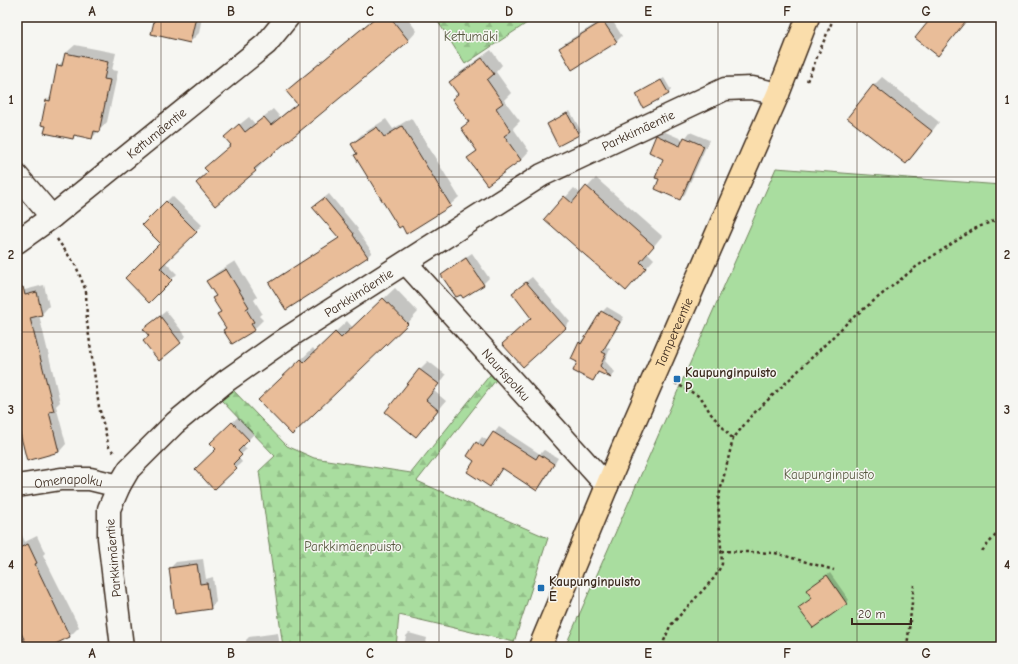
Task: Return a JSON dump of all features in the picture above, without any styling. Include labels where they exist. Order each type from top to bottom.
[{"type":"main road","name":"Tampereentie","points":[[540,647],[607,486],[778,94],[808,17]]},
{"type":"street","name":"Kettumäentie","points":[[17,242],[53,226],[266,44],[288,17]]},
{"type":"street","name":"Parkkimäentie","points":[[122,647],[109,538],[109,509],[124,477],[175,423],[226,381],[284,340],[406,264],[542,175],[725,89],[752,88],[778,94]]},
{"type":"street","points":[[17,176],[53,226]]},
{"type":"street","name":"Naurispolku","points":[[406,264],[607,486]]},
{"type":"street","name":"Omenapolku","points":[[17,486],[61,479],[124,477]]},
{"type":"path","points":[[663,647],[670,626],[715,577],[722,564],[718,500],[733,439],[751,416],[850,320],[916,267],[976,228],[1001,218]]},
{"type":"path","points":[[53,226],[76,266],[86,290],[87,322],[99,407],[109,447],[124,477]]},
{"type":"path","points":[[675,383],[702,399],[711,414],[733,439]]},
{"type":"path","points":[[982,551],[1001,529]]},
{"type":"path","points":[[721,551],[775,553],[834,570]]},
{"type":"path","points":[[907,647],[914,585]]},
{"type":"green space","name":"Kettumäki","points":[[435,17],[536,17],[465,64]]},
{"type":"green space","name":"Kaupunginpuisto","points":[[776,168],[1001,185],[1001,647],[565,647]]},
{"type":"green space","name":"Parkkimäenpuisto","points":[[494,370],[499,376],[417,481],[548,538],[514,642],[399,615],[396,647],[283,647],[259,471],[275,456],[220,399],[232,389],[287,446],[314,458],[411,473]]},
{"type":"building","points":[[155,17],[196,17],[190,43],[151,34]]},
{"type":"building","points":[[376,17],[390,17],[409,41],[254,169],[256,171],[215,206],[196,183],[208,172],[204,168],[231,145],[224,137],[239,124],[245,132],[264,117],[271,125],[297,104],[286,91]]},
{"type":"building","points":[[932,17],[969,17],[938,56],[915,38]]},
{"type":"building","points":[[603,21],[617,42],[572,70],[559,48]]},
{"type":"building","points":[[65,53],[108,62],[104,79],[110,80],[99,132],[94,131],[92,139],[74,135],[73,139],[44,133],[46,126],[41,125],[46,100],[50,101],[57,65],[62,66]]},
{"type":"building","points":[[482,58],[494,74],[487,80],[503,103],[496,108],[511,131],[504,136],[521,160],[487,185],[467,158],[477,151],[461,128],[469,122],[452,99],[458,94],[449,82]]},
{"type":"building","points":[[661,80],[669,94],[643,108],[636,94]]},
{"type":"building","points":[[873,85],[932,131],[906,164],[847,118]]},
{"type":"building","points":[[567,113],[579,135],[558,146],[547,124]]},
{"type":"building","points":[[402,126],[451,206],[406,234],[402,226],[399,228],[354,155],[357,154],[351,144],[377,127],[384,137]]},
{"type":"building","points":[[656,135],[680,146],[684,137],[704,146],[680,200],[655,189],[659,179],[655,178],[663,159],[649,152]]},
{"type":"building","points":[[586,186],[654,246],[640,262],[646,268],[626,291],[544,219],[564,196],[572,203]]},
{"type":"building","points":[[324,198],[354,234],[353,235],[368,257],[286,310],[269,283],[339,238],[312,207]]},
{"type":"building","points":[[166,201],[197,232],[160,268],[172,280],[149,303],[125,278],[160,243],[142,225]]},
{"type":"building","points":[[466,258],[484,285],[463,298],[461,295],[456,297],[441,275]]},
{"type":"building","points":[[226,269],[249,307],[246,309],[254,322],[251,324],[255,330],[232,344],[223,330],[226,328],[217,314],[221,312],[212,298],[216,296],[206,281]]},
{"type":"building","points":[[526,282],[566,328],[523,367],[502,344],[531,318],[512,293]]},
{"type":"building","points":[[23,287],[25,295],[37,292],[42,315],[30,318],[54,411],[49,412],[59,452],[27,461],[17,421],[17,288]]},
{"type":"building","points":[[383,298],[408,324],[292,435],[258,400],[301,359],[304,362],[335,332],[341,338]]},
{"type":"building","points":[[601,311],[620,322],[602,352],[606,354],[600,366],[611,378],[598,372],[593,381],[573,371],[577,362],[571,359],[579,342],[581,344]]},
{"type":"building","points":[[160,316],[181,343],[159,361],[143,341],[149,336],[143,329]]},
{"type":"building","points":[[419,369],[439,384],[426,400],[438,410],[416,437],[385,412]]},
{"type":"building","points":[[232,422],[249,440],[238,451],[242,455],[233,464],[237,468],[214,490],[195,469],[216,449],[210,443]]},
{"type":"building","points":[[493,432],[536,459],[539,454],[554,464],[537,491],[502,468],[490,487],[467,472],[474,461],[467,456],[476,442],[483,447]]},
{"type":"building","points":[[28,544],[37,563],[35,564],[70,637],[49,647],[28,647],[17,625],[17,549]]},
{"type":"building","points":[[197,564],[200,584],[207,583],[211,609],[175,614],[169,568]]},
{"type":"building","points":[[827,575],[847,604],[813,628],[798,608],[812,598],[806,590]]},
{"type":"place","name":"Kaupunginpuisto P","points":[[677,379]]},
{"type":"place","name":"Kaupunginpuisto E","points":[[541,588]]}]
